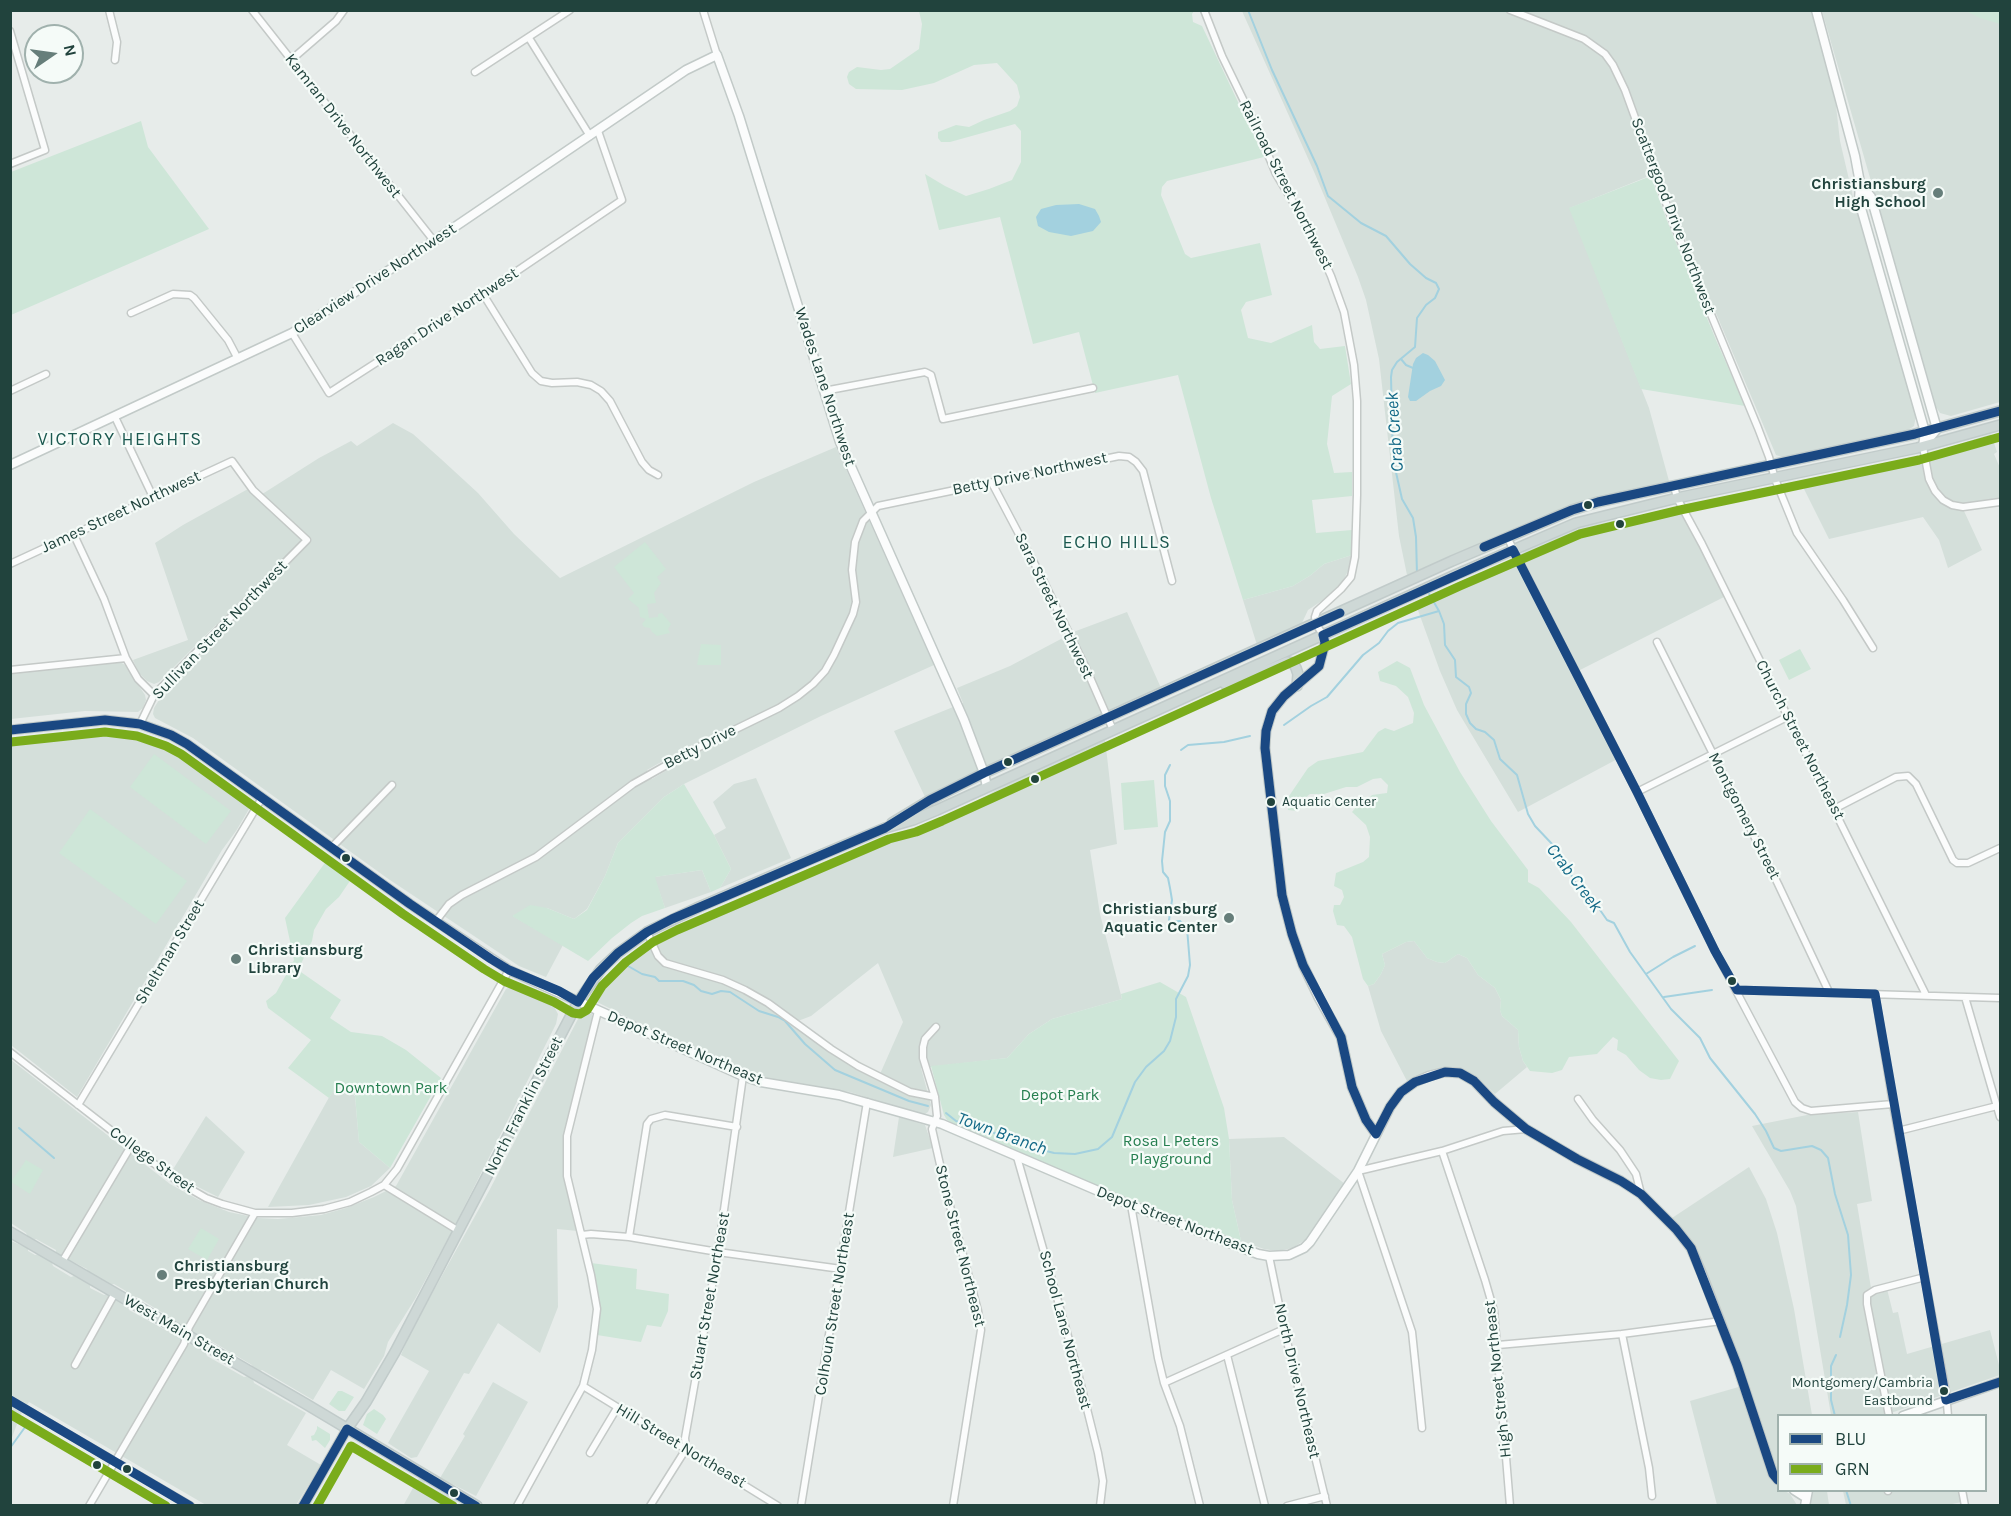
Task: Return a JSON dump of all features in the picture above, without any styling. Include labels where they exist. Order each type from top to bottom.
[{"type":"main road","name":"North Franklin Street","points":[[885,828],[930,800],[984,773],[1452,561],[1572,510],[1598,502],[1925,432],[2001,411]]},
{"type":"main road","name":"North Franklin Street","points":[[347,1429],[366,1402],[395,1352],[578,1002],[601,969],[646,932],[885,828],[913,820],[987,788],[1455,575],[1576,523],[1677,498],[1923,447],[2001,425]]},
{"type":"main road","points":[[1211,687],[1243,680],[1287,662],[1293,663],[1296,668],[1297,686]]},
{"type":"main road","name":"West Main Street","points":[[10,1232],[477,1506]]},
{"type":"street","points":[[109,10],[117,42],[115,60]]},
{"type":"street","name":"Kamran Drive Northwest","points":[[252,10],[434,241]]},
{"type":"street","points":[[291,60],[329,28],[344,10]]},
{"type":"street","points":[[475,72],[570,10]]},
{"type":"street","name":"Wades Lane Northwest","points":[[703,10],[742,127],[840,442],[964,720],[984,773],[987,788]]},
{"type":"street","name":"Railroad Street Northwest","points":[[1204,10],[1222,56],[1258,130],[1276,174],[1311,232],[1331,276],[1344,312],[1354,365],[1357,401],[1355,557],[1351,577],[1341,590],[1317,611],[1316,624]]},
{"type":"street","name":"Scattergood Drive Northwest","points":[[1510,10],[1584,39],[1605,54],[1613,64],[1625,90],[1674,225],[1745,395],[1797,533],[1873,648]]},
{"type":"street","points":[[1816,10],[1849,129],[1860,183],[1859,201],[1925,432],[1923,447],[1929,479],[1943,500],[1963,507],[2001,502]]},
{"type":"street","points":[[10,31],[45,150],[10,164]]},
{"type":"street","points":[[529,38],[590,136]]},
{"type":"street","name":"Clearview Drive Northwest","points":[[10,465],[292,333],[434,241],[686,70],[717,56]]},
{"type":"street","name":"Ragan Drive Northwest","points":[[292,333],[329,393],[483,294],[622,200],[598,130]]},
{"type":"street","points":[[1860,183],[1871,197],[1937,429],[1923,447]]},
{"type":"street","points":[[131,313],[173,294],[190,295],[228,340],[238,359]]},
{"type":"street","points":[[483,294],[532,373],[541,381],[591,384],[601,391],[610,401],[642,462],[657,475]]},
{"type":"street","points":[[824,392],[925,372],[931,375],[943,419],[1093,388]]},
{"type":"street","points":[[10,391],[46,374]]},
{"type":"street","points":[[115,417],[153,497]]},
{"type":"street","name":"Betty Drive Northwest","points":[[872,512],[878,506],[896,502],[1119,456],[1130,457],[1143,471],[1172,581]]},
{"type":"street","name":"James Street Northwest","points":[[10,564],[232,460],[253,490],[307,540]]},
{"type":"street","name":"Sara Street Northwest","points":[[992,483],[1041,576],[1113,730]]},
{"type":"street","name":"Church Street Northeast","points":[[1674,486],[1677,498],[1926,995]]},
{"type":"street","name":"Betty Drive","points":[[436,921],[449,904],[536,857],[633,784],[696,749],[779,708],[813,684],[825,671],[834,656],[853,614],[855,602],[852,570],[855,542],[863,521],[872,512]]},
{"type":"street","points":[[74,535],[104,599],[126,658],[138,679],[154,695]]},
{"type":"street","points":[[1507,537],[1715,951],[1795,1102],[1811,1111],[1893,1104]]},
{"type":"street","name":"Sullivan Street Northwest","points":[[140,724],[154,695],[307,540]]},
{"type":"street","points":[[1316,624],[1325,643],[1318,666],[1277,703],[1266,731],[1265,748],[1282,895],[1303,965],[1341,1037],[1352,1087],[1366,1120],[1376,1134]]},
{"type":"street","name":"Montgomery Street","points":[[1657,642],[1778,884],[1829,992]]},
{"type":"street","points":[[10,670],[126,658]]},
{"type":"street","points":[[1637,792],[1787,717]]},
{"type":"street","name":"Depot Street Northeast","points":[[10,730],[93,721],[122,721],[140,724],[171,735],[508,970],[743,1076],[761,1082],[810,1089],[867,1102],[935,1122],[1131,1205],[1258,1254],[1289,1255],[1299,1251],[1310,1242],[1358,1171],[1390,1107],[1401,1092],[1415,1082],[1445,1072],[1460,1073],[1474,1081],[1494,1102],[1526,1128],[1641,1194],[1676,1229],[1691,1248],[1721,1321],[1773,1474],[1777,1478]]},
{"type":"street","points":[[1834,809],[1896,777],[1908,776],[1916,784],[1953,860],[1962,864],[1968,863],[2001,848]]},
{"type":"street","points":[[331,848],[392,785]]},
{"type":"street","name":"Sheltman Street","points":[[78,1105],[262,798]]},
{"type":"street","points":[[646,932],[658,956],[665,963],[723,980],[745,990],[768,1003],[858,1066],[910,1092],[935,1097]]},
{"type":"street","name":"College Street","points":[[10,1052],[180,1183],[206,1198],[255,1213],[292,1213],[324,1209],[350,1202],[384,1185],[398,1169],[508,970]]},
{"type":"street","points":[[1737,990],[2001,998]]},
{"type":"street","points":[[1875,994],[1948,1414]]},
{"type":"street","points":[[1965,997],[2001,1117]]},
{"type":"street","points":[[517,1506],[583,1386],[592,1350],[597,1308],[567,1176],[567,1136],[598,1011]]},
{"type":"street","name":"Stone Street Northeast","points":[[936,1027],[925,1039],[923,1047],[923,1058],[935,1097],[937,1116],[932,1129],[981,1330],[952,1506]]},
{"type":"street","name":"Stuart Street Northeast","points":[[650,1506],[686,1449],[685,1438],[718,1252],[743,1076]]},
{"type":"street","points":[[1578,1099],[1620,1150],[1636,1174],[1641,1194]]},
{"type":"street","name":"Colhoun Street Northeast","points":[[801,1506],[867,1102]]},
{"type":"street","points":[[1898,1131],[1997,1106]]},
{"type":"street","points":[[629,1237],[647,1124],[651,1119],[665,1115],[736,1126]]},
{"type":"street","points":[[1422,1428],[1412,1332],[1358,1171],[1442,1151],[1503,1131],[1526,1128]]},
{"type":"street","points":[[62,1262],[131,1146]]},
{"type":"street","name":"High Street Northeast","points":[[1442,1151],[1494,1311],[1510,1506]]},
{"type":"street","name":"School Lane Northeast","points":[[1017,1157],[1075,1361],[1098,1453],[1102,1481],[1100,1506]]},
{"type":"street","points":[[384,1185],[459,1231]]},
{"type":"street","points":[[1131,1205],[1164,1383],[1180,1426],[1200,1506]]},
{"type":"street","points":[[89,1506],[184,1344],[189,1327],[255,1213]]},
{"type":"street","points":[[582,1236],[591,1234],[629,1237],[841,1269]]},
{"type":"street","name":"North Drive Northeast","points":[[1269,1256],[1284,1329],[1327,1506]]},
{"type":"street","points":[[1889,1414],[1867,1295],[1875,1290],[1925,1277]]},
{"type":"street","points":[[75,1365],[115,1293]]},
{"type":"street","points":[[1498,1345],[1622,1334],[1721,1321]]},
{"type":"street","points":[[1164,1383],[1284,1329]]},
{"type":"street","points":[[1622,1334],[1649,1468],[1652,1496]]},
{"type":"street","points":[[1227,1355],[1265,1506]]},
{"type":"street","points":[[1908,1414],[2001,1382]]},
{"type":"street","name":"Hill Street Northeast","points":[[583,1386],[778,1506]]},
{"type":"street","points":[[10,1400],[191,1506]]},
{"type":"street","points":[[590,1453],[617,1408]]},
{"type":"street","points":[[303,1506],[347,1429]]},
{"type":"street","points":[[1287,1506],[1325,1496]]},
{"type":"shaded area","points":[[1242,11],[1811,11],[1835,97],[1840,141],[1854,201],[1916,416],[1914,426],[1905,432],[1785,458],[1776,455],[1659,172],[1570,208],[1649,408],[1669,481],[1567,507],[1407,575],[1399,536],[1379,359],[1366,300],[1315,174]]},
{"type":"shaded area","name":"Christiansburg High School","points":[[1822,11],[2000,11],[2000,402],[1951,416],[1940,413],[1936,407]]},
{"type":"shaded area","points":[[393,423],[413,434],[478,493],[514,534],[560,578],[754,482],[836,447],[934,665],[821,716],[684,784],[664,797],[618,843],[605,876],[587,909],[574,919],[547,908],[513,916],[563,945],[546,977],[519,966],[387,878],[193,738],[155,718],[154,708],[164,692],[223,633],[216,625],[159,682],[154,684],[147,681],[139,673],[133,660],[188,640],[155,543],[248,489],[256,498],[319,458],[351,441],[357,446]],"holes":[[[679,752],[684,760],[652,779],[647,770]]]},
{"type":"shaded area","points":[[1991,434],[1997,452],[1994,454],[2000,468],[2000,498],[1965,503],[1964,511],[1982,550],[1948,568],[1939,540],[1923,517],[1829,539],[1803,487],[1804,481],[1903,462]]},
{"type":"shaded area","points":[[1674,508],[1681,513],[1692,531],[1724,597],[1580,670],[1623,756],[1518,812],[1457,710],[1415,602],[1466,579],[1504,566],[1528,549],[1578,528]]},
{"type":"shaded area","points":[[1352,555],[1349,569],[1341,585],[1308,610],[1301,625],[1257,645],[1243,600],[1293,586],[1324,564]]},
{"type":"shaded area","points":[[1127,612],[1161,688],[925,797],[894,731],[963,703],[957,688],[1010,666],[1076,631]]},
{"type":"shaded area","points":[[120,662],[125,665],[145,695],[143,708],[138,712],[85,711],[11,719],[11,672]]},
{"type":"shaded area","points":[[104,731],[129,732],[171,745],[246,796],[250,804],[77,1097],[11,1045],[10,740]]},
{"type":"shaded area","points":[[1105,739],[1117,844],[1090,850],[1100,914],[1122,999],[1052,1019],[1029,1034],[1007,1058],[921,1068],[931,1105],[925,1114],[915,1113],[850,1092],[777,1081],[752,1074],[637,1022],[593,998],[602,983],[617,968],[659,936],[784,879],[899,832],[935,821],[972,804],[1003,786]],"holes":[[[878,963],[903,1022],[880,1074],[846,1055],[798,1021],[811,1016]]]},
{"type":"shaded area","points":[[756,778],[791,858],[720,888],[731,869],[714,835],[726,828],[713,802],[734,784]]},
{"type":"shaded area","points":[[702,870],[711,892],[665,908],[654,877]]},
{"type":"shaded area","points":[[1414,941],[1427,958],[1437,962],[1445,963],[1458,954],[1467,958],[1478,975],[1495,988],[1501,1000],[1502,1016],[1518,1030],[1519,1047],[1527,1067],[1495,1094],[1477,1077],[1455,1067],[1439,1069],[1407,1081],[1381,1031],[1368,986],[1374,984],[1385,965],[1382,954],[1406,942]]},
{"type":"shaded area","points":[[512,986],[552,1003],[558,1014],[556,1024],[451,1233],[415,1299],[388,1342],[384,1356],[364,1389],[331,1370],[313,1400],[262,1370],[258,1372],[253,1369],[252,1365],[201,1335],[198,1337],[174,1323],[174,1320],[137,1297],[133,1299],[127,1295],[126,1291],[114,1284],[110,1285],[88,1272],[87,1269],[56,1253],[56,1250],[28,1237],[26,1233],[11,1223],[10,1059],[170,1184],[199,1200],[229,1212],[258,1218],[278,1219],[321,1215],[346,1208],[396,1186],[506,989]]},
{"type":"shaded area","points":[[586,1013],[592,1014],[592,1022],[564,1145],[564,1177],[578,1231],[557,1229],[558,1307],[540,1353],[498,1323],[469,1374],[464,1373],[417,1457],[411,1458],[388,1443],[429,1371],[401,1355],[409,1335],[489,1191],[578,1019]]},
{"type":"shaded area","points":[[337,1083],[355,1096],[359,1142],[390,1168],[371,1186],[346,1197],[309,1205],[268,1207]]},
{"type":"shaded area","points":[[1858,1112],[1872,1201],[1857,1204],[1872,1294],[1887,1289],[1893,1313],[1898,1312],[1907,1354],[1990,1330],[2000,1375],[1888,1414],[1831,1414],[1796,1206],[1790,1191],[1752,1126],[1807,1115]]},
{"type":"shaded area","points":[[206,1116],[245,1152],[218,1197],[172,1171]]},
{"type":"shaded area","points":[[899,1117],[925,1125],[933,1148],[893,1157]]},
{"type":"shaded area","points":[[1284,1137],[1345,1184],[1309,1237],[1293,1248],[1277,1251],[1241,1241],[1232,1200],[1229,1139]]},
{"type":"shaded area","points":[[1749,1167],[1766,1199],[1777,1233],[1794,1309],[1812,1414],[1777,1414],[1777,1492],[1790,1494],[1797,1505],[1717,1505],[1690,1401],[1749,1384],[1697,1251],[1672,1218]],"holes":[[[1763,1428],[1775,1468],[1763,1456],[1754,1431]]]},
{"type":"shaded area","points":[[11,1241],[28,1248],[28,1251],[35,1255],[39,1254],[71,1277],[74,1276],[90,1284],[90,1288],[104,1295],[107,1294],[128,1306],[129,1310],[193,1345],[207,1356],[244,1377],[248,1376],[253,1379],[254,1383],[306,1413],[287,1445],[321,1465],[296,1505],[206,1505],[29,1402],[20,1416],[11,1440]]},
{"type":"shaded area","points":[[493,1382],[528,1402],[476,1496],[440,1478]]},
{"type":"shaded area","points":[[420,1478],[424,1479],[425,1484],[454,1497],[457,1502],[455,1505],[403,1506]]},
{"type":"shaded area","points":[[1807,1492],[1827,1492],[1829,1505],[1810,1505]]},
{"type":"shaded area","points":[[1843,1492],[1960,1492],[1962,1502],[1942,1506],[1846,1505]]},
{"type":"green space","points":[[919,11],[1194,11],[1193,22],[1202,26],[1264,157],[1167,181],[1162,187],[1161,195],[1185,254],[1191,258],[1260,243],[1272,295],[1246,302],[1241,310],[1248,338],[1271,343],[1312,325],[1314,342],[1320,349],[1345,346],[1351,384],[1332,396],[1327,444],[1334,473],[1352,472],[1352,496],[1312,500],[1316,533],[1352,530],[1352,555],[1324,564],[1293,586],[1243,600],[1211,498],[1178,375],[1095,393],[1079,332],[1033,344],[1000,217],[939,230],[925,174],[966,196],[1012,180],[1021,162],[1021,131],[1015,124],[950,142],[941,142],[938,132],[956,125],[969,127],[1010,111],[1017,106],[1020,97],[1017,85],[997,63],[974,65],[934,83],[902,90],[856,89],[849,84],[847,77],[849,72],[857,67],[890,69],[919,49],[922,24]]},
{"type":"green space","points":[[1966,11],[2000,11],[2000,24],[1980,18]]},
{"type":"green space","points":[[141,121],[148,147],[209,229],[11,315],[11,172]]},
{"type":"green space","points":[[1651,176],[1666,218],[1745,406],[1641,389],[1569,208]]},
{"type":"green space","points":[[645,542],[666,569],[657,577],[661,583],[654,593],[656,603],[647,604],[649,618],[658,617],[658,614],[662,613],[671,624],[668,629],[670,633],[657,636],[650,628],[642,624],[646,619],[640,617],[639,608],[628,599],[634,593],[614,567]]},
{"type":"green space","points":[[701,644],[721,645],[721,665],[697,665]]},
{"type":"green space","points":[[1800,649],[1811,669],[1789,680],[1779,660]]},
{"type":"green space","points":[[1397,661],[1410,668],[1424,705],[1460,772],[1491,821],[1528,870],[1528,882],[1539,888],[1571,922],[1679,1061],[1670,1079],[1650,1078],[1639,1070],[1626,1055],[1617,1050],[1618,1040],[1613,1037],[1597,1054],[1569,1057],[1562,1070],[1552,1073],[1530,1071],[1523,1061],[1518,1030],[1502,1016],[1501,1000],[1495,988],[1478,975],[1467,958],[1458,954],[1445,963],[1437,962],[1427,958],[1414,941],[1406,942],[1382,954],[1385,965],[1374,984],[1368,986],[1363,979],[1352,937],[1344,926],[1337,925],[1333,911],[1334,905],[1340,905],[1344,897],[1342,890],[1334,886],[1336,873],[1363,862],[1369,857],[1370,837],[1366,825],[1352,812],[1372,795],[1387,793],[1388,785],[1381,778],[1373,779],[1357,787],[1346,787],[1324,794],[1310,794],[1300,802],[1298,811],[1288,810],[1289,796],[1308,768],[1318,761],[1363,752],[1378,732],[1385,728],[1394,731],[1413,723],[1414,713],[1408,697],[1396,686],[1380,681],[1378,672]]},
{"type":"green space","points":[[154,754],[231,811],[206,844],[130,787]]},
{"type":"green space","points":[[1154,780],[1158,827],[1124,830],[1121,783]]},
{"type":"green space","points":[[684,784],[731,869],[720,888],[711,892],[702,870],[655,877],[665,908],[642,916],[631,923],[588,961],[512,916],[530,905],[547,908],[574,919],[587,910],[605,876],[618,843],[664,797]]},
{"type":"green space","points":[[90,809],[187,881],[156,924],[59,853]]},
{"type":"green space","name":"Downtown Park","points":[[327,860],[352,878],[339,897],[326,909],[314,930],[312,941],[298,970],[341,1000],[330,1018],[351,1032],[382,1036],[406,1050],[441,1078],[390,1168],[359,1142],[355,1095],[338,1084],[329,1098],[288,1068],[311,1040],[268,1008],[266,1001],[276,993],[286,975],[288,963],[294,960],[285,918]]},
{"type":"green space","points":[[1160,982],[1186,997],[1224,1108],[1229,1139],[1232,1200],[1241,1241],[1095,1185],[954,1124],[944,1115],[931,1066],[1007,1058],[1029,1034],[1052,1019],[1122,999],[1121,994]]},
{"type":"green space","points":[[26,1160],[43,1170],[30,1194],[11,1182]]},
{"type":"green space","points":[[201,1228],[219,1239],[207,1260],[188,1249]]},
{"type":"green space","points":[[591,1263],[637,1269],[636,1289],[669,1294],[668,1311],[661,1327],[647,1325],[641,1342],[597,1335],[600,1306]]},
{"type":"green space","points":[[338,1391],[354,1397],[345,1411],[339,1411],[329,1404]]},
{"type":"green space","points":[[374,1409],[386,1419],[377,1434],[363,1425],[367,1414]]},
{"type":"green space","points":[[317,1426],[330,1434],[330,1440],[325,1448],[316,1440],[312,1441],[311,1436],[314,1435]]},
{"type":"water","points":[[1079,204],[1095,209],[1099,216],[1101,222],[1093,231],[1071,236],[1049,232],[1038,226],[1036,217],[1041,209],[1056,205]]},
{"type":"water","points":[[1423,353],[1435,361],[1445,380],[1441,386],[1416,401],[1410,401],[1408,397],[1413,364],[1416,358]]},
{"type":"waterway","name":"Crab Creek","points":[[1248,10],[1328,196],[1361,223],[1386,236],[1410,264],[1426,278],[1436,283],[1439,289],[1435,298],[1426,305],[1417,318],[1415,347],[1397,362],[1391,377],[1393,459],[1402,499],[1413,518],[1417,574]]},
{"type":"waterway","name":"Crab Creek","points":[[1401,359],[1413,368]]},
{"type":"waterway","name":"Crab Creek","points":[[1428,592],[1444,624],[1445,645],[1455,660],[1456,677],[1469,687],[1471,693],[1466,704],[1466,714],[1470,723],[1494,740],[1500,759],[1517,775],[1528,814],[1535,826],[1553,845],[1576,883],[1593,900],[1607,920],[1614,923],[1630,952],[1671,1009],[1700,1038],[1710,1058],[1755,1114],[1774,1148],[1781,1151],[1812,1146],[1821,1150],[1828,1158],[1835,1194],[1848,1235],[1851,1275],[1840,1337]]},
{"type":"waterway","name":"Town Branch","points":[[1284,725],[1327,697],[1363,655],[1379,643],[1398,623],[1439,611]]},
{"type":"waterway","name":"Town Branch","points":[[1181,750],[1188,745],[1224,742],[1250,736]]},
{"type":"waterway","name":"Town Branch","points":[[946,1113],[956,1121],[1054,1153],[1075,1154],[1098,1149],[1112,1137],[1135,1082],[1146,1067],[1164,1051],[1170,1041],[1176,1017],[1176,999],[1188,976],[1190,965],[1187,928],[1180,921],[1169,920],[1172,900],[1168,878],[1163,872],[1165,832],[1170,821],[1170,801],[1165,786],[1165,775],[1170,765]]},
{"type":"waterway","points":[[1646,974],[1695,946]]},
{"type":"waterway","name":"Town Branch","points":[[628,966],[642,974],[655,977],[659,981],[683,981],[712,994],[721,991],[730,992],[759,1011],[785,1021],[805,1044],[835,1070],[909,1101],[928,1106]]},
{"type":"waterway","points":[[1664,997],[1712,990]]},
{"type":"waterway","points":[[19,1128],[54,1158]]},
{"type":"waterway","name":"Crab Creek","points":[[1834,1414],[1831,1400],[1831,1366],[1836,1355]]},
{"type":"waterway","name":"Town Branch","points":[[10,1448],[28,1423]]},
{"type":"waterway","name":"Crab Creek","points":[[1847,1492],[1851,1506]]},
{"type":"transit line","name":"BLU","points":[[1484,547],[1572,510],[1598,502],[1915,434],[2000,411]]},
{"type":"transit line","name":"GRN","points":[[11,742],[105,732],[137,736],[166,746],[181,754],[403,914],[484,969],[504,981],[554,1002],[573,1013],[580,1014],[587,1010],[602,986],[626,962],[653,942],[677,930],[889,839],[916,832],[942,821],[1460,586],[1580,534],[1680,510],[1919,460],[2000,437]]},
{"type":"transit line","name":"BLU","points":[[1777,1479],[1773,1474],[1737,1365],[1691,1248],[1676,1229],[1641,1194],[1526,1129],[1494,1102],[1474,1081],[1460,1073],[1445,1072],[1415,1082],[1401,1092],[1376,1134],[1366,1120],[1352,1087],[1341,1037],[1303,965],[1292,934],[1282,895],[1265,748],[1266,731],[1272,711],[1284,696],[1319,666],[1325,643],[1323,635],[1513,550],[1637,792],[1715,951],[1737,990],[1875,994],[1946,1400],[2000,1382]]},
{"type":"transit line","name":"BLU","points":[[10,730],[105,720],[140,724],[171,735],[187,744],[410,904],[491,959],[509,970],[559,991],[578,1002],[593,978],[618,953],[647,932],[672,919],[885,828],[930,800],[984,773],[1340,613]]},
{"type":"transit line","name":"BLU","points":[[10,1400],[190,1506]]},
{"type":"transit line","name":"GRN","points":[[10,1414],[166,1506]]},
{"type":"transit line","name":"BLU","points":[[303,1506],[347,1429],[476,1506]]},
{"type":"transit line","name":"GRN","points":[[317,1506],[351,1446],[453,1506]]},
{"type":"place","name":"Christiansburg High School","points":[[1938,193]]},
{"type":"place","name":"Aquatic Center","points":[[1271,802]]},
{"type":"place","name":"Christiansburg Aquatic Center","points":[[1229,918]]},
{"type":"place","name":"Christiansburg Library","points":[[236,959]]},
{"type":"place","name":"Christiansburg Presbyterian Church","points":[[162,1275]]},
{"type":"place","name":"Montgomery/Cambria Eastbound","points":[[1944,1391]]},
{"type":"district","name":"VICTORY HEIGHTS","points":[[120,440]]},
{"type":"district","name":"ECHO HILLS","points":[[1117,543]]},
{"type":"park label","name":"Depot Park","points":[[1060,1095]]},
{"type":"park label","name":"Rosa L Peters Playground","points":[[1171,1150]]}]
